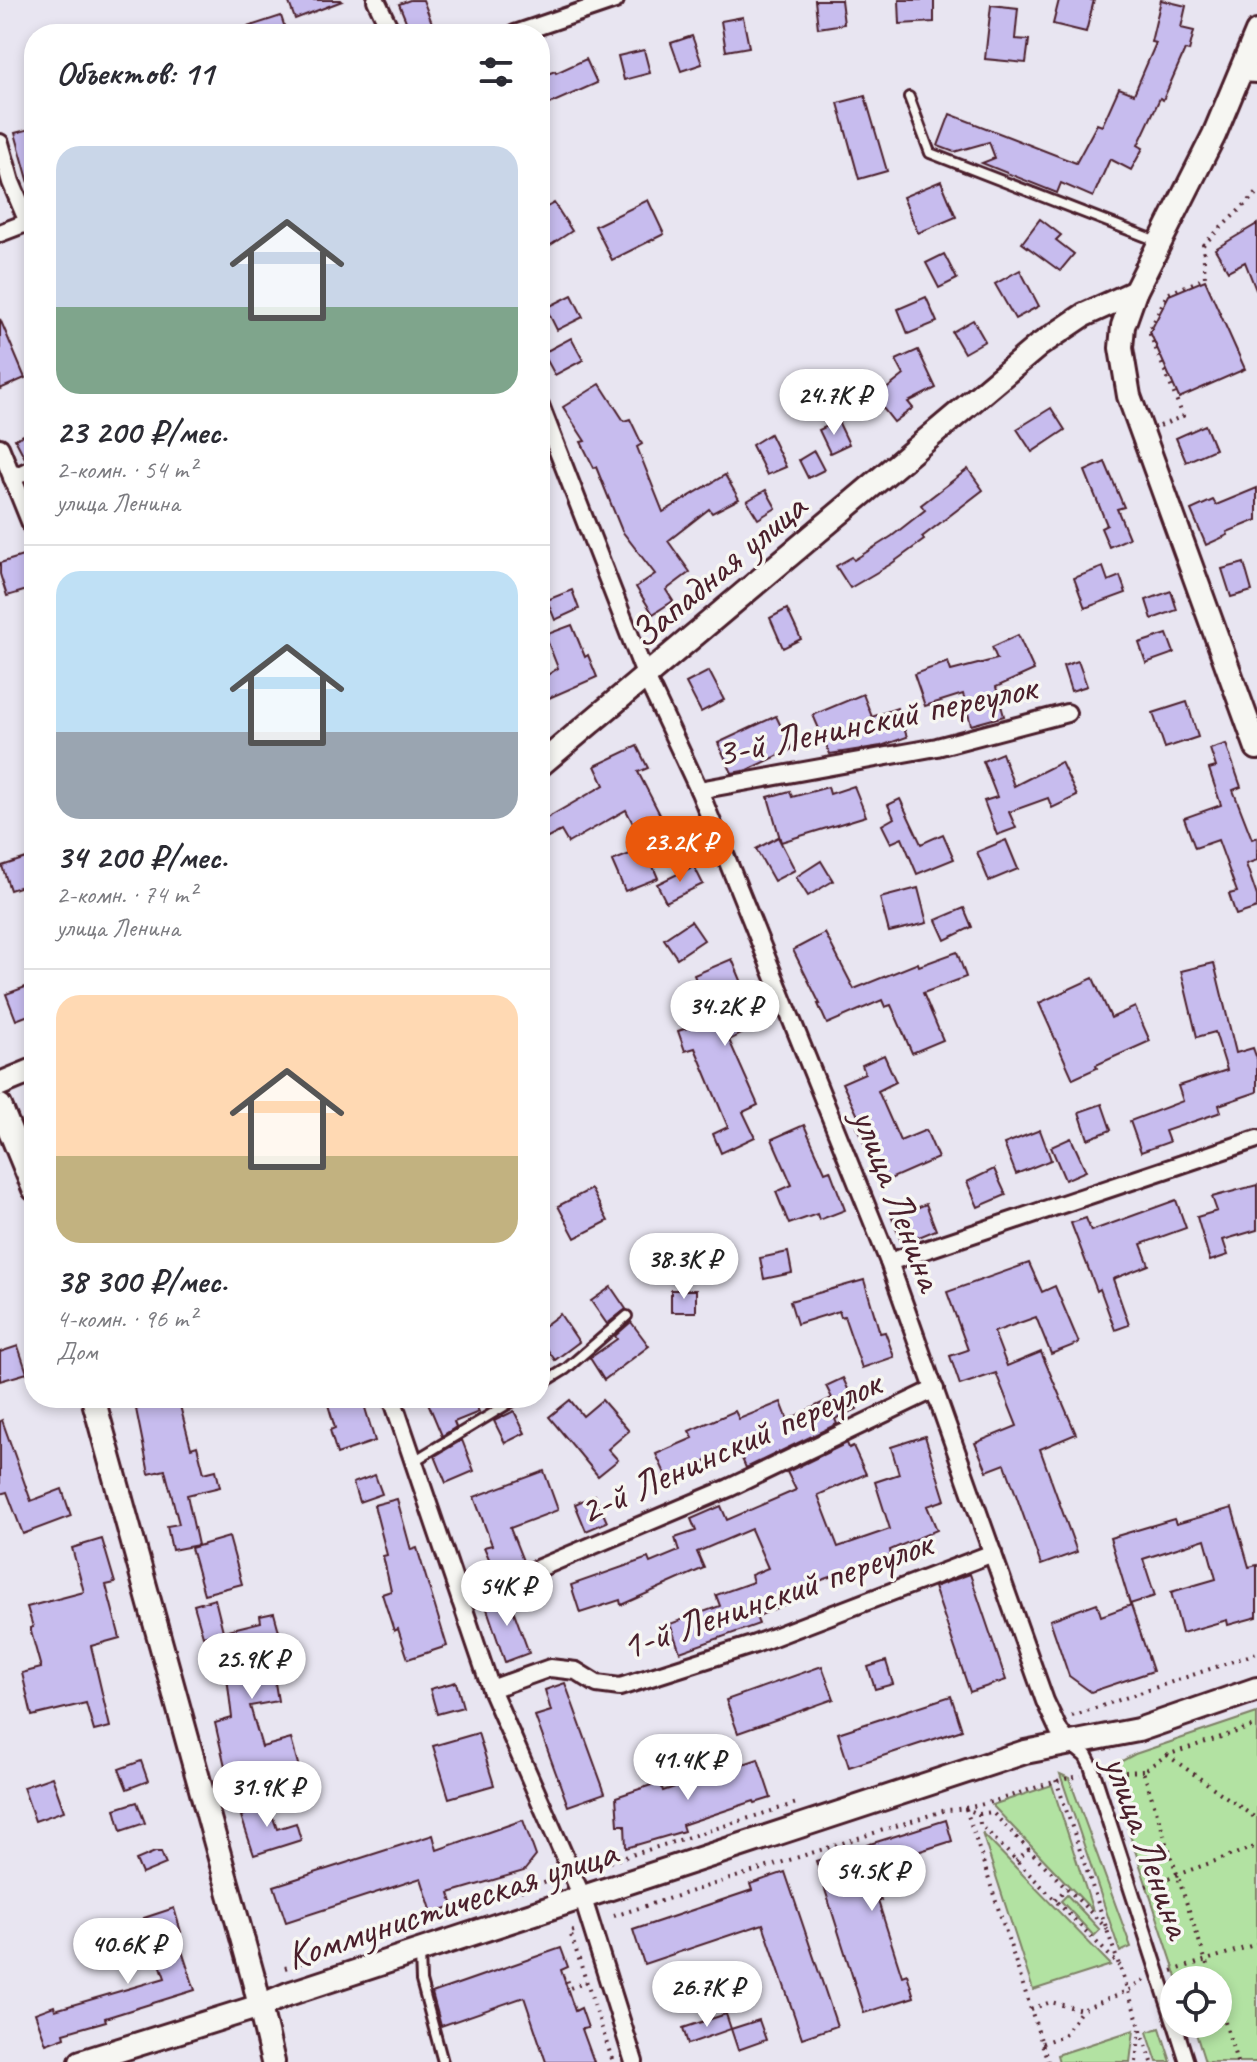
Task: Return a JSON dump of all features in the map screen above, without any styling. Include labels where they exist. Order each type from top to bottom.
[{"type":"main road","points":[[1257,32],[1249,74],[1214,135],[1135,292],[1123,326],[1121,348],[1129,396],[1257,748]]},
{"type":"main road","name":"Западная улица","points":[[550,757],[1038,346],[1084,315],[1135,292]]},
{"type":"main road","points":[[0,1084],[24,1074]]},
{"type":"main road","points":[[0,1106],[24,1162]]},
{"type":"main road","points":[[96,1408],[273,2062]]},
{"type":"main road","name":"Коммунистическая улица","points":[[81,2062],[260,2006],[288,1994],[1025,1752],[1138,1730],[1257,1689]]},
{"type":"street","points":[[376,0],[387,24]]},
{"type":"street","points":[[544,24],[615,0]]},
{"type":"street","points":[[0,143],[11,182],[24,207]]},
{"type":"street","points":[[0,233],[24,224]]},
{"type":"street","name":"улица Ленина","points":[[550,431],[646,677],[699,790],[889,1262],[1054,1722],[1069,1743],[1086,1756],[1091,1766],[1160,1980]]},
{"type":"street","points":[[0,447],[24,507]]},
{"type":"street","points":[[12,478],[24,473]]},
{"type":"street","name":"3-й Ленинский переулок","points":[[699,790],[937,747],[1067,713]]},
{"type":"street","points":[[889,1262],[1257,1139]]},
{"type":"street","name":"2-й Ленинский переулок","points":[[461,1601],[729,1488],[935,1389]]},
{"type":"street","points":[[395,1408],[491,1689],[583,1899],[634,2062]]},
{"type":"street","name":"1-й Ленинский переулок","points":[[491,1689],[550,1668],[576,1671],[597,1684],[620,1687],[755,1644],[993,1553]]},
{"type":"street","name":"улица Ленина","points":[[1179,2038],[1187,2062]]},
{"type":"lane","points":[[909,97],[930,153],[1159,242]]},
{"type":"lane","points":[[550,1379],[566,1369],[627,1316]]},
{"type":"lane","points":[[414,1461],[501,1408]]},
{"type":"lane","points":[[419,1952],[421,1981],[443,2062]]},
{"type":"path","points":[[1163,435],[1159,427],[1183,416],[1149,332],[1167,294],[1205,278],[1203,245],[1257,193]]},
{"type":"path","points":[[1054,1722],[1257,1653]]},
{"type":"path","points":[[1207,1966],[1143,1771],[1167,1755],[1257,1725]]},
{"type":"path","points":[[1167,1755],[1257,1819]]},
{"type":"path","points":[[614,1916],[946,1810],[966,1809],[1056,1780],[1152,2062]]},
{"type":"path","points":[[285,1968],[572,1873],[813,1798]]},
{"type":"path","points":[[966,1809],[979,1814],[992,1812],[1108,1930]]},
{"type":"path","points":[[966,1809],[1048,2062]]},
{"type":"path","points":[[979,1814],[980,1824],[1121,1967]]},
{"type":"path","points":[[1131,1891],[1257,1846]]},
{"type":"path","points":[[1016,1861],[1029,1849]]},
{"type":"path","points":[[1055,1900],[1067,1888]]},
{"type":"path","points":[[579,1929],[570,1932],[613,2062]]},
{"type":"path","points":[[563,1977],[566,1976],[570,1988],[586,1982]]},
{"type":"path","points":[[1042,2043],[1063,2036],[1082,2010]]},
{"type":"path","points":[[1136,2062],[1140,2026]]},
{"type":"path","points":[[1230,2038],[1237,2062]]},
{"type":"green space","points":[[1257,1713],[1257,2062],[1205,2062],[1197,2038],[1232,2038],[1232,1966],[1173,1966],[1115,1790],[1115,1775],[1120,1762],[1135,1754]]},
{"type":"green space","points":[[1060,1774],[1069,1778],[1131,1947],[1120,1952]]},
{"type":"green space","points":[[1052,1785],[1093,1911],[992,1805]]},
{"type":"green space","points":[[982,1833],[1111,1965],[1033,1990]]},
{"type":"green space","points":[[1067,1895],[1100,1930],[1094,1936],[1061,1901]]},
{"type":"green space","points":[[1160,2028],[1160,2038],[1163,2038],[1171,2062],[1157,2062],[1147,2032]]},
{"type":"green space","points":[[1134,2030],[1130,2062],[1059,2062],[1057,2055]]},
{"type":"building","points":[[288,0],[341,0],[342,1],[295,19]]},
{"type":"building","points":[[423,0],[432,23],[407,24],[399,4]]},
{"type":"building","points":[[815,0],[841,0],[844,24],[818,28]]},
{"type":"building","points":[[899,0],[934,0],[934,22],[900,24]]},
{"type":"building","points":[[1059,0],[1094,0],[1086,32],[1053,24]]},
{"type":"building","points":[[1161,0],[1186,6],[1181,28],[1194,31],[1189,51],[1185,50],[1163,100],[1160,98],[1138,145],[1143,148],[1131,170],[1110,159],[1093,197],[1061,183],[1057,193],[982,163],[995,158],[989,142],[954,152],[938,146],[950,114],[1076,163],[1097,124],[1102,126],[1119,88],[1134,94],[1156,43],[1151,42]]},
{"type":"building","points":[[991,5],[1018,8],[1015,39],[1029,40],[1026,63],[985,59]]},
{"type":"building","points":[[281,16],[284,24],[256,24]]},
{"type":"building","points":[[743,17],[749,47],[726,51],[721,21]]},
{"type":"building","points":[[692,36],[702,64],[681,71],[671,43]]},
{"type":"building","points":[[644,50],[650,73],[624,80],[618,56]]},
{"type":"building","points":[[586,59],[597,83],[550,104],[550,73]]},
{"type":"building","points":[[865,96],[887,171],[859,179],[838,103]]},
{"type":"building","points":[[24,131],[24,165],[15,133]]},
{"type":"building","points":[[941,181],[956,217],[918,233],[903,197]]},
{"type":"building","points":[[648,200],[664,234],[612,260],[595,226]]},
{"type":"building","points":[[554,203],[572,231],[550,245],[550,205]]},
{"type":"building","points":[[1040,219],[1061,235],[1056,240],[1074,254],[1060,271],[1022,243]]},
{"type":"building","points":[[1257,224],[1256,290],[1245,262],[1228,271],[1215,249]]},
{"type":"building","points":[[944,254],[957,279],[939,288],[926,263]]},
{"type":"building","points":[[1020,270],[1039,306],[1015,319],[995,284]]},
{"type":"building","points":[[1205,280],[1245,369],[1179,398],[1150,332],[1169,295]]},
{"type":"building","points":[[572,295],[583,317],[557,330],[550,316],[550,306]]},
{"type":"building","points":[[926,297],[937,322],[908,334],[898,309]]},
{"type":"building","points":[[0,319],[24,378],[0,389]]},
{"type":"building","points":[[973,320],[985,341],[964,353],[952,332]]},
{"type":"building","points":[[571,338],[583,360],[555,375],[550,366],[550,349]]},
{"type":"building","points":[[918,350],[936,388],[908,402],[913,408],[894,422],[875,398],[904,375],[896,360]]},
{"type":"building","points":[[600,384],[624,421],[630,419],[642,444],[637,447],[663,512],[725,475],[739,499],[712,513],[709,509],[668,541],[690,572],[666,590],[673,601],[653,614],[636,587],[655,574],[622,531],[596,467],[581,442],[585,441],[563,407]]},
{"type":"building","points":[[1051,408],[1065,430],[1032,452],[1017,429]]},
{"type":"building","points":[[838,421],[849,444],[830,453],[819,430]]},
{"type":"building","points":[[1205,425],[1215,449],[1186,462],[1176,438]]},
{"type":"building","points":[[770,434],[786,467],[767,475],[752,445]]},
{"type":"building","points":[[24,435],[24,456],[15,439]]},
{"type":"building","points":[[814,451],[824,470],[808,478],[799,460]]},
{"type":"building","points":[[1105,462],[1124,507],[1117,509],[1129,538],[1109,547],[1101,528],[1107,525],[1085,471]]},
{"type":"building","points":[[968,469],[983,490],[922,537],[924,540],[850,588],[836,566],[852,557],[854,560],[892,536],[925,510],[921,505]]},
{"type":"building","points":[[1257,488],[1257,520],[1227,532],[1228,535],[1206,545],[1191,510],[1213,500],[1216,505]]},
{"type":"building","points":[[766,490],[776,508],[758,519],[747,501]]},
{"type":"building","points":[[24,556],[24,591],[7,596],[0,563]]},
{"type":"building","points":[[1244,563],[1252,591],[1231,597],[1222,569]]},
{"type":"building","points":[[1103,567],[1108,581],[1120,576],[1126,593],[1085,608],[1074,578]]},
{"type":"building","points":[[572,590],[579,609],[555,620],[550,599]]},
{"type":"building","points":[[1171,591],[1177,610],[1152,619],[1146,600]]},
{"type":"building","points":[[787,609],[801,639],[783,648],[770,618]]},
{"type":"building","points":[[572,625],[597,677],[550,698],[550,673],[558,668],[550,648],[550,633]]},
{"type":"building","points":[[1167,634],[1174,653],[1146,663],[1139,643]]},
{"type":"building","points":[[1018,635],[1034,670],[996,687],[1004,716],[971,725],[963,694],[925,706],[914,674],[948,662],[951,671],[997,659],[992,647]]},
{"type":"building","points":[[1078,661],[1087,686],[1071,691],[1063,666]]},
{"type":"building","points":[[709,671],[724,700],[701,712],[686,683]]},
{"type":"building","points":[[863,694],[872,717],[897,708],[907,737],[881,746],[830,754],[813,715]]},
{"type":"building","points":[[1187,702],[1198,737],[1165,748],[1153,713]]},
{"type":"building","points":[[776,716],[792,749],[748,770],[732,773],[718,743]]},
{"type":"building","points":[[1226,744],[1241,787],[1233,790],[1252,839],[1257,837],[1257,860],[1246,864],[1257,896],[1257,908],[1236,915],[1229,894],[1237,892],[1218,840],[1195,848],[1184,818],[1221,805],[1209,769],[1216,767],[1210,749]]},
{"type":"building","points":[[637,746],[648,768],[638,772],[668,830],[643,843],[626,810],[568,843],[561,831],[550,837],[550,816],[604,785],[595,766]]},
{"type":"building","points":[[1002,753],[1014,786],[1061,762],[1077,796],[1052,808],[1048,798],[1009,812],[1016,828],[997,835],[984,801],[997,797],[983,761]]},
{"type":"building","points":[[854,786],[866,816],[781,842],[768,797],[790,791],[792,797],[828,787],[830,794]]},
{"type":"building","points":[[900,799],[921,844],[943,834],[954,859],[917,874],[902,838],[891,843],[882,825],[894,818],[888,805]]},
{"type":"building","points":[[778,837],[795,870],[774,881],[756,849]]},
{"type":"building","points":[[1006,840],[1018,869],[989,881],[977,852]]},
{"type":"building","points":[[645,848],[658,878],[625,891],[612,861]]},
{"type":"building","points":[[24,859],[24,885],[10,890],[2,866]]},
{"type":"building","points":[[821,861],[833,881],[808,896],[796,877]]},
{"type":"building","points":[[694,866],[703,884],[666,902],[657,884]]},
{"type":"building","points":[[918,888],[927,923],[889,932],[880,898]]},
{"type":"building","points":[[964,908],[972,927],[945,940],[936,920]]},
{"type":"building","points":[[691,921],[704,940],[677,958],[664,939]]},
{"type":"building","points":[[825,933],[854,989],[918,963],[919,966],[957,952],[966,977],[923,993],[943,1040],[912,1053],[891,1005],[885,1007],[882,1000],[827,1024],[793,950]]},
{"type":"building","points":[[732,959],[763,1023],[729,1040],[758,1105],[743,1112],[755,1137],[721,1153],[713,1134],[728,1127],[695,1048],[685,1051],[678,1031],[712,1020],[694,975]]},
{"type":"building","points":[[1214,963],[1236,1053],[1253,1048],[1257,1059],[1257,1092],[1219,1105],[1221,1112],[1165,1131],[1169,1142],[1141,1152],[1130,1121],[1183,1101],[1178,1086],[1227,1070],[1215,1032],[1197,1037],[1181,971]]},
{"type":"building","points":[[1093,978],[1111,1018],[1135,1007],[1150,1041],[1073,1079],[1039,1003]]},
{"type":"building","points":[[24,988],[24,1017],[16,1020],[6,994]]},
{"type":"building","points":[[884,1055],[896,1082],[878,1091],[900,1141],[926,1130],[938,1158],[881,1183],[857,1127],[862,1124],[842,1083],[865,1073],[862,1065]]},
{"type":"building","points":[[1102,1104],[1111,1130],[1088,1139],[1079,1112]]},
{"type":"building","points":[[804,1125],[825,1172],[830,1170],[845,1210],[819,1220],[817,1214],[789,1224],[776,1192],[792,1185],[772,1139]]},
{"type":"building","points":[[1040,1130],[1051,1160],[1016,1174],[1004,1144]]},
{"type":"building","points":[[1071,1138],[1086,1171],[1065,1180],[1051,1147]]},
{"type":"building","points":[[994,1169],[1006,1195],[978,1207],[967,1182]]},
{"type":"building","points":[[1257,1185],[1257,1230],[1223,1240],[1228,1255],[1210,1261],[1197,1217],[1217,1211],[1212,1197]]},
{"type":"building","points":[[591,1189],[608,1221],[575,1238],[558,1206]]},
{"type":"building","points":[[1176,1200],[1186,1228],[1141,1244],[1149,1265],[1113,1279],[1129,1325],[1115,1330],[1071,1223],[1086,1218],[1091,1231]]},
{"type":"building","points":[[926,1204],[936,1230],[902,1244],[892,1218]]},
{"type":"building","points":[[713,1234],[730,1270],[703,1282],[687,1246]]},
{"type":"building","points":[[788,1252],[792,1273],[764,1279],[760,1258]]},
{"type":"building","points":[[1029,1263],[1042,1292],[1055,1286],[1079,1343],[1051,1354],[1036,1317],[994,1332],[1007,1366],[1041,1352],[1076,1434],[1040,1449],[1077,1552],[1041,1565],[1005,1464],[987,1471],[975,1443],[1017,1426],[996,1373],[960,1385],[950,1356],[968,1350],[947,1292]]},
{"type":"building","points":[[864,1280],[880,1333],[885,1332],[894,1357],[862,1368],[844,1316],[841,1317],[839,1311],[797,1324],[790,1301]]},
{"type":"building","points":[[611,1287],[626,1309],[607,1324],[591,1301]]},
{"type":"building","points":[[671,1290],[696,1290],[696,1312],[671,1312]]},
{"type":"building","points":[[560,1314],[579,1342],[555,1360],[550,1353],[550,1322]]},
{"type":"building","points":[[631,1322],[649,1346],[604,1380],[590,1358],[617,1339],[615,1336]]},
{"type":"building","points":[[18,1346],[24,1374],[0,1381],[0,1352]]},
{"type":"building","points":[[843,1378],[857,1409],[835,1419],[837,1424],[746,1468],[740,1454],[724,1461],[721,1455],[667,1478],[656,1454],[693,1438],[689,1431],[735,1411],[739,1419],[781,1402],[788,1420],[832,1398],[826,1386]]},
{"type":"building","points":[[570,1400],[583,1416],[602,1400],[629,1431],[608,1449],[618,1460],[598,1476],[549,1417]]},
{"type":"building","points":[[181,1408],[191,1448],[197,1446],[204,1473],[216,1470],[220,1487],[187,1495],[198,1545],[172,1550],[167,1526],[179,1524],[165,1470],[149,1474],[136,1409]]},
{"type":"building","points":[[329,1408],[365,1408],[375,1441],[337,1454],[330,1430],[335,1428]]},
{"type":"building","points":[[430,1408],[477,1408],[479,1412],[454,1422],[456,1427],[442,1436]]},
{"type":"building","points":[[514,1411],[525,1433],[505,1443],[494,1421]]},
{"type":"building","points":[[2,1420],[31,1501],[62,1489],[71,1516],[23,1534],[7,1492],[0,1494]]},
{"type":"building","points":[[925,1436],[945,1500],[927,1506],[937,1530],[890,1550],[891,1556],[793,1590],[797,1599],[756,1617],[759,1624],[680,1652],[670,1624],[720,1606],[716,1595],[753,1582],[751,1575],[768,1568],[751,1529],[697,1552],[704,1568],[621,1605],[620,1600],[580,1613],[571,1585],[648,1558],[650,1563],[679,1551],[675,1538],[696,1531],[691,1519],[721,1506],[727,1520],[796,1490],[787,1472],[847,1443],[849,1448],[853,1446],[866,1474],[818,1495],[838,1547],[890,1529],[875,1482],[899,1474],[891,1447]]},
{"type":"building","points":[[462,1440],[474,1471],[446,1483],[435,1456]]},
{"type":"building","points":[[544,1471],[558,1510],[510,1528],[523,1561],[495,1573],[484,1547],[492,1545],[474,1497]]},
{"type":"building","points":[[375,1475],[382,1494],[359,1502],[353,1483]]},
{"type":"building","points":[[595,1495],[607,1522],[586,1531],[575,1504]]},
{"type":"building","points":[[397,1499],[411,1550],[417,1548],[447,1646],[408,1659],[398,1629],[394,1631],[382,1594],[391,1591],[383,1556],[387,1555],[374,1505]]},
{"type":"building","points":[[1232,1508],[1249,1567],[1257,1565],[1257,1617],[1228,1625],[1227,1620],[1182,1633],[1171,1592],[1216,1579],[1205,1539],[1143,1559],[1155,1596],[1130,1604],[1110,1538],[1174,1519],[1176,1524]]},
{"type":"building","points":[[229,1537],[242,1584],[204,1594],[191,1548]]},
{"type":"building","points":[[102,1539],[115,1583],[106,1585],[120,1638],[91,1646],[110,1727],[94,1731],[86,1703],[32,1716],[22,1673],[41,1668],[27,1607],[84,1592],[72,1548]]},
{"type":"building","points":[[970,1574],[1006,1680],[970,1692],[934,1587]]},
{"type":"building","points":[[507,1593],[529,1653],[505,1662],[485,1603]]},
{"type":"building","points":[[215,1599],[223,1631],[203,1636],[194,1605]]},
{"type":"building","points":[[1097,1603],[1101,1616],[1131,1605],[1153,1671],[1091,1692],[1069,1676],[1050,1620]]},
{"type":"building","points":[[274,1613],[280,1635],[275,1636],[280,1656],[271,1659],[278,1701],[250,1706],[262,1747],[291,1739],[301,1775],[266,1784],[261,1765],[227,1775],[215,1723],[232,1718],[227,1677],[216,1633],[261,1622],[260,1616]]},
{"type":"building","points":[[886,1661],[893,1684],[875,1689],[868,1667]]},
{"type":"building","points":[[822,1666],[834,1699],[738,1733],[726,1700]]},
{"type":"building","points":[[456,1682],[463,1707],[437,1714],[430,1689]]},
{"type":"building","points":[[565,1683],[605,1793],[568,1806],[535,1716],[551,1711],[545,1690]]},
{"type":"building","points":[[951,1696],[962,1730],[849,1767],[838,1733]]},
{"type":"building","points":[[478,1733],[494,1785],[449,1798],[433,1746]]},
{"type":"building","points":[[758,1759],[771,1798],[682,1825],[684,1831],[626,1848],[625,1825],[618,1825],[616,1797],[660,1782],[663,1791]]},
{"type":"building","points":[[141,1761],[148,1781],[127,1789],[119,1769]]},
{"type":"building","points":[[52,1777],[64,1811],[35,1821],[23,1787]]},
{"type":"building","points":[[265,1795],[277,1829],[296,1823],[301,1840],[254,1855],[241,1816],[254,1811],[251,1800]]},
{"type":"building","points":[[137,1802],[145,1823],[121,1831],[115,1809]]},
{"type":"building","points":[[523,1820],[536,1856],[524,1871],[449,1893],[453,1906],[432,1913],[421,1878],[286,1922],[274,1886],[433,1835],[437,1850]]},
{"type":"building","points":[[946,1820],[952,1841],[870,1867],[902,1976],[907,1974],[914,1997],[864,2013],[816,1861]]},
{"type":"building","points":[[161,1852],[166,1864],[142,1874],[136,1860]]},
{"type":"building","points":[[785,1872],[837,2026],[802,2038],[763,1924],[644,1964],[633,1930],[752,1890],[750,1884]]},
{"type":"building","points":[[174,1908],[181,1932],[176,1933],[195,1990],[105,2018],[106,2021],[64,2033],[65,2037],[46,2044],[35,2013],[165,1978],[144,1918]]},
{"type":"building","points":[[561,1948],[568,1967],[561,1970],[575,2011],[581,2008],[588,2028],[582,2029],[594,2062],[546,2062],[524,1997],[441,2026],[432,1993]]},
{"type":"building","points":[[726,2014],[731,2029],[688,2044],[683,2028]]},
{"type":"building","points":[[759,2020],[766,2040],[738,2050],[731,2029]]}]
